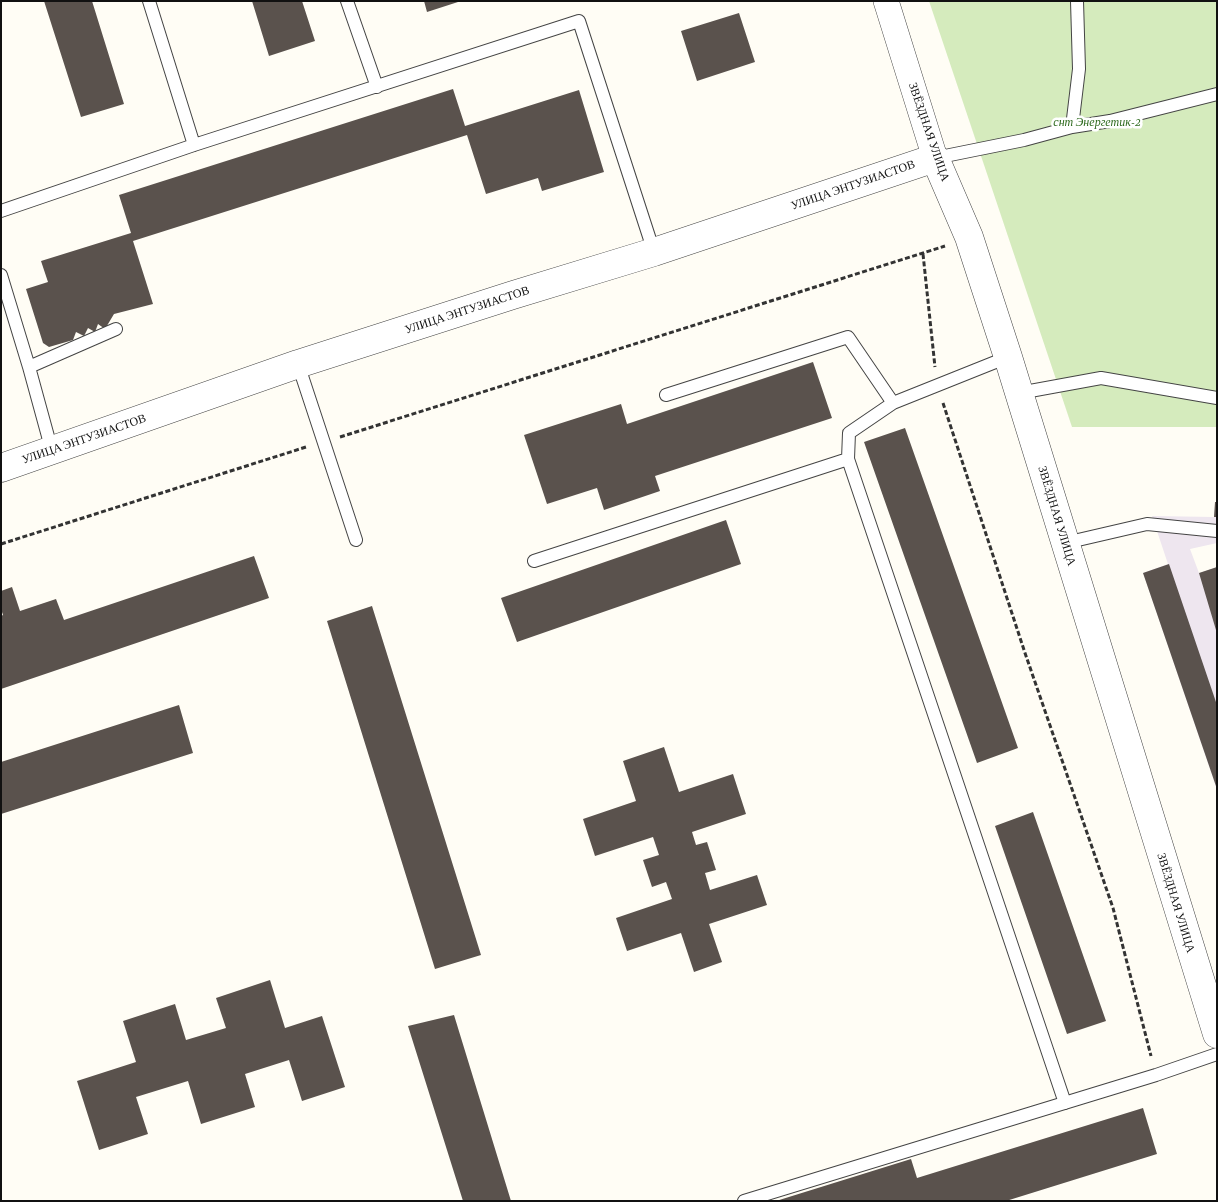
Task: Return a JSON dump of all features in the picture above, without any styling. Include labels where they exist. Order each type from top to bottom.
[{"type":"street","name":"ЗВЁЗДНАЯ УЛИЦА","points":[[886,1],[935,158],[969,237],[1008,357],[1216,1029]]},
{"type":"street","name":"УЛИЦА ЭНТУЗИАСТОВ","points":[[1,468],[298,364],[513,294],[654,252],[935,158]]},
{"type":"lane","points":[[150,1],[194,145]]},
{"type":"lane","points":[[347,1],[377,87]]},
{"type":"lane","points":[[1072,127],[1079,69],[1077,1]]},
{"type":"lane","points":[[1,211],[194,145],[580,21],[654,252]]},
{"type":"lane","points":[[935,158],[1024,140],[1072,127],[1110,121],[1217,94]]},
{"type":"lane","points":[[2,281],[29,367],[52,451]]},
{"type":"lane","points":[[29,367],[116,330]]},
{"type":"lane","points":[[666,395],[848,338],[893,403]]},
{"type":"lane","points":[[1008,357],[893,403],[849,433],[848,460],[1066,1102]]},
{"type":"lane","points":[[298,364],[356,540]]},
{"type":"lane","points":[[1019,393],[1101,378],[1217,398]]},
{"type":"lane","points":[[534,561],[848,460]]},
{"type":"lane","points":[[1065,543],[1146,524],[1217,531]]},
{"type":"lane","points":[[744,1201],[1156,1075],[1217,1054]]},
{"type":"path","points":[[1,544],[923,254],[969,237]]},
{"type":"path","points":[[923,254],[937,385],[1022,644],[1113,908],[1156,1075]]},
{"type":"shaded area","points":[[1217,492],[1217,543],[1190,549],[1199,573],[1217,567],[1217,790],[1143,573],[1168,564],[1152,516],[1214,517]]},
{"type":"green space","name":"снт Энергетик-2","points":[[929,1],[1217,1],[1217,427],[1072,427]]},
{"type":"building","points":[[44,1],[92,1],[124,104],[81,117]]},
{"type":"building","points":[[252,1],[302,1],[315,41],[269,56]]},
{"type":"building","points":[[424,1],[458,1],[458,2],[427,12]]},
{"type":"building","points":[[739,13],[755,62],[697,81],[681,31]]},
{"type":"building","points":[[453,89],[465,126],[579,90],[604,172],[542,191],[538,178],[486,194],[467,135],[133,241],[153,304],[114,314],[105,329],[98,324],[95,332],[88,328],[84,336],[76,332],[73,340],[49,347],[43,343],[26,289],[48,282],[41,261],[131,233],[119,195]]},
{"type":"building","points":[[813,362],[832,418],[655,476],[660,491],[604,510],[597,488],[547,504],[524,435],[621,404],[627,424]]},
{"type":"building","points":[[905,428],[1018,748],[977,763],[864,442]]},
{"type":"building","points":[[1215,502],[1217,502],[1217,517],[1214,517]]},
{"type":"building","points":[[726,520],[741,564],[517,642],[501,598]]},
{"type":"building","points":[[254,556],[269,598],[1,689],[1,616],[3,615],[1,591],[12,587],[20,611],[56,599],[64,620]]},
{"type":"building","points":[[1169,564],[1217,705],[1217,789],[1143,573]]},
{"type":"building","points":[[1217,567],[1217,630],[1216,630],[1199,573]]},
{"type":"building","points":[[372,606],[481,955],[435,969],[327,621]]},
{"type":"building","points":[[179,705],[193,753],[1,814],[1,762]]},
{"type":"building","points":[[664,747],[679,792],[733,774],[746,814],[692,832],[696,845],[707,842],[716,870],[705,873],[710,890],[757,875],[767,905],[709,924],[722,962],[694,972],[681,933],[627,951],[616,918],[672,899],[666,882],[652,887],[643,860],[659,855],[653,837],[595,856],[583,819],[636,801],[623,761]]},
{"type":"building","points":[[1033,812],[1106,1021],[1067,1034],[995,826]]},
{"type":"building","points":[[270,980],[285,1028],[322,1016],[345,1087],[302,1101],[289,1060],[245,1074],[255,1107],[201,1124],[188,1081],[136,1097],[148,1134],[99,1150],[77,1081],[136,1062],[123,1021],[175,1004],[186,1040],[226,1028],[216,998]]},
{"type":"building","points":[[454,1015],[511,1201],[463,1201],[408,1026]]},
{"type":"building","points":[[1143,1108],[1157,1154],[1006,1201],[776,1201],[911,1159],[917,1178]]}]
